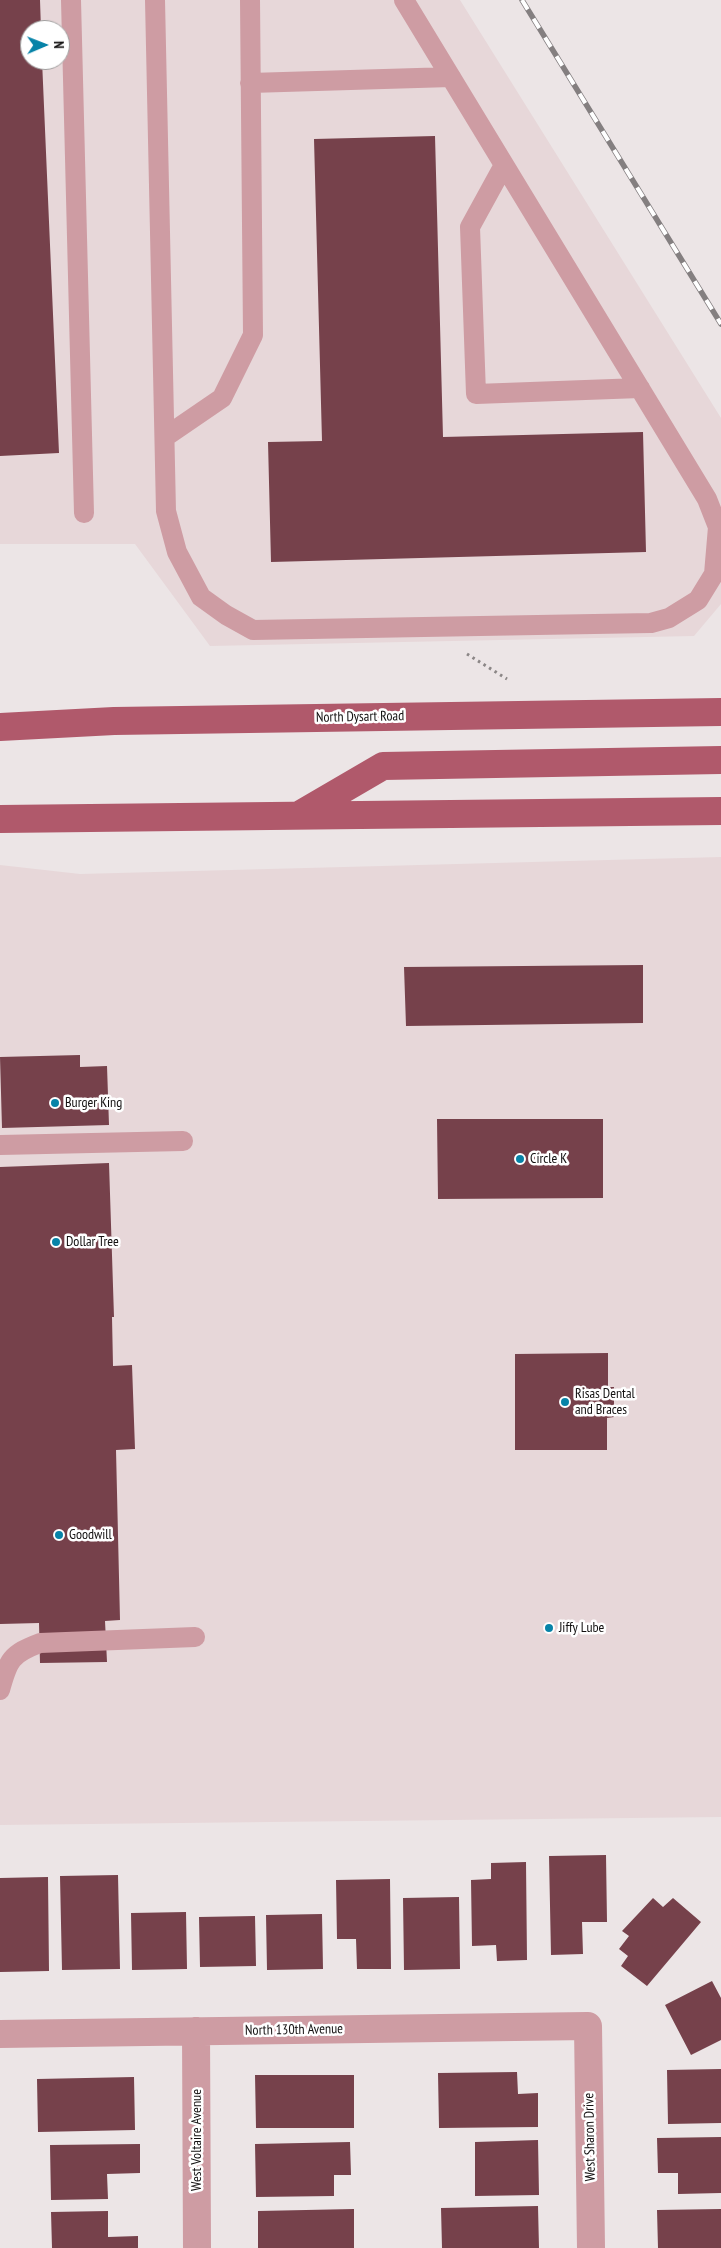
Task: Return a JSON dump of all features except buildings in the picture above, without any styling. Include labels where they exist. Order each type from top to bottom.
[{"type":"main road","name":"North Dysart Road","points":[[0,728],[124,721],[721,712]]},
{"type":"main road","points":[[297,816],[383,766],[721,760]]},
{"type":"main road","points":[[0,819],[721,811]]},
{"type":"street","name":"North 130th Avenue","points":[[0,2034],[588,2026]]},
{"type":"street","name":"West Sharon Drive","points":[[588,2026],[591,2248]]},
{"type":"street","name":"West Voltaire Avenue","points":[[196,2031],[198,2248]]},
{"type":"lane","points":[[71,0],[84,513]]},
{"type":"lane","points":[[155,0],[166,510],[177,552],[201,597],[226,615],[253,630],[651,623],[669,618],[698,600],[714,574],[718,527],[707,499],[404,0]]},
{"type":"lane","points":[[165,437],[222,398],[253,335],[250,0]]},
{"type":"lane","points":[[250,83],[451,77]]},
{"type":"lane","points":[[504,165],[470,227],[476,394],[640,388]]},
{"type":"lane","points":[[0,1145],[183,1141]]},
{"type":"lane","points":[[0,1690],[6,1666],[20,1651],[40,1643],[195,1637]]},
{"type":"path","points":[[462,650],[507,679]]},
{"type":"shaded area","points":[[0,0],[460,0],[721,418],[721,604],[694,636],[210,646],[135,544],[0,544]]},
{"type":"shaded area","points":[[721,857],[721,1817],[0,1825],[0,865],[80,874]]},
{"type":"railway","points":[[522,0],[721,324]]},
{"type":"place","name":"Burger King","points":[[55,1103]]},
{"type":"place","name":"Circle K","points":[[520,1159]]},
{"type":"place","name":"Dollar Tree","points":[[56,1242]]},
{"type":"place","name":"Risas Dental and Braces","points":[[565,1402]]},
{"type":"place","name":"Goodwill","points":[[59,1535]]},
{"type":"place","name":"Jiffy Lube","points":[[549,1628]]}]
